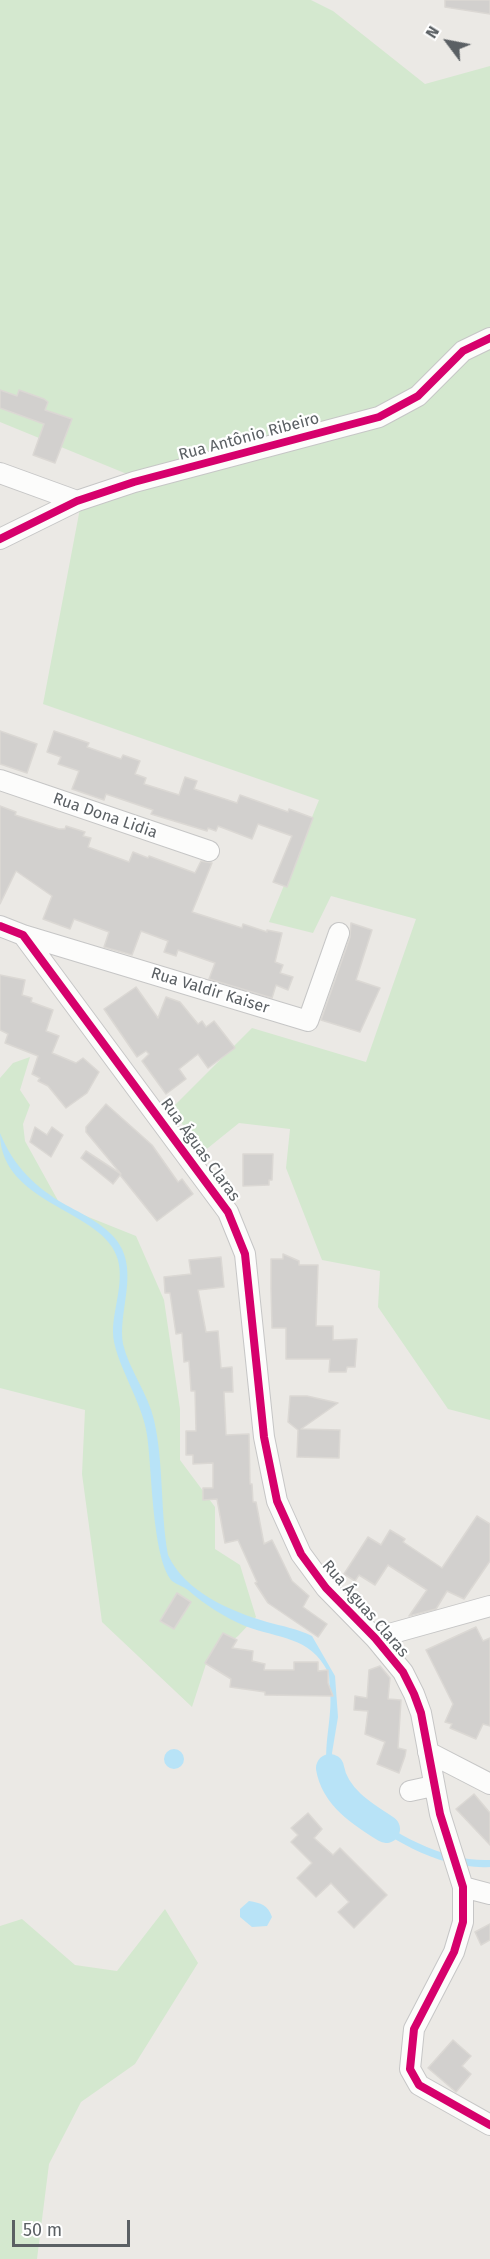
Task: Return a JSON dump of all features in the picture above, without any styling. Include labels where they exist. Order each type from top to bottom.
[{"type":"street","name":"Rua Antônio Ribeiro","points":[[0,539],[10,537],[77,501],[134,482],[379,417],[418,396],[463,351],[490,338]]},
{"type":"street","points":[[0,473],[77,501]]},
{"type":"street","name":"Rua Dona Lidia","points":[[0,780],[209,851]]},
{"type":"street","points":[[0,926],[23,935]]},
{"type":"street","name":"Rua Valdir Kaiser","points":[[23,935],[308,1021],[339,933]]},
{"type":"street","name":"Rua Águas Claras","points":[[23,935],[228,1212],[245,1254],[264,1437],[277,1501],[301,1554],[326,1588],[375,1638],[403,1672],[414,1694],[422,1713],[433,1786],[463,1887],[463,1922],[454,1952],[414,2029],[410,2069],[419,2085],[490,2125]]},
{"type":"street","points":[[375,1638],[490,1606]]},
{"type":"street","points":[[428,1752],[490,1784]]},
{"type":"street","points":[[410,1791],[433,1786]]},
{"type":"street","points":[[463,1887],[490,1894]]},
{"type":"green space","points":[[0,0],[311,0],[333,11],[425,84],[490,66],[490,1420],[448,1409],[378,1307],[380,1271],[322,1260],[286,1168],[290,1129],[239,1123],[203,1152],[171,1109],[252,1028],[366,1062],[416,919],[331,896],[313,933],[269,922],[319,800],[43,704],[81,503],[144,481],[0,422]]},
{"type":"green space","points":[[30,1057],[20,1090],[30,1105],[23,1124],[25,1141],[61,1206],[136,1236],[164,1300],[180,1409],[180,1460],[215,1507],[215,1549],[240,1565],[256,1617],[238,1636],[207,1661],[192,1707],[102,1622],[82,1474],[85,1410],[0,1388],[0,1078],[13,1063]]},
{"type":"green space","points":[[165,1909],[198,1963],[135,2064],[81,2102],[49,2164],[37,2259],[0,2259],[0,1926],[22,1919],[75,1965],[117,1971]]},
{"type":"water","points":[[0,1133],[19,1166],[35,1183],[105,1229],[122,1249],[127,1272],[123,1344],[154,1420],[168,1555],[185,1580],[224,1606],[312,1636],[335,1676],[338,1717],[332,1753],[336,1781],[352,1800],[344,1801],[334,1789],[329,1776],[326,1748],[330,1705],[329,1678],[321,1660],[312,1651],[292,1640],[245,1626],[222,1615],[172,1581],[165,1570],[160,1554],[154,1512],[147,1435],[140,1409],[114,1343],[113,1323],[120,1278],[118,1260],[109,1243],[94,1229],[34,1192],[17,1176],[5,1157]]},
{"type":"water","points":[[174,1749],[181,1752],[184,1759],[181,1766],[174,1769],[167,1766],[164,1759],[167,1752]]},
{"type":"water","points":[[360,1807],[388,1827],[421,1844],[455,1856],[490,1860],[490,1867],[471,1867],[453,1863],[416,1850],[381,1831],[351,1808]]},
{"type":"water","points":[[249,1901],[266,1907],[272,1917],[267,1926],[252,1927],[240,1917],[240,1909]]},
{"type":"building","points":[[445,0],[490,0],[490,14],[445,7]]},
{"type":"building","points":[[0,390],[17,396],[19,390],[44,399],[48,402],[45,410],[72,419],[55,463],[33,455],[44,424],[0,408]]},
{"type":"building","points":[[0,731],[37,744],[27,773],[0,764]]},
{"type":"building","points":[[54,731],[89,743],[87,747],[121,759],[123,755],[140,761],[135,774],[146,778],[144,784],[179,795],[185,777],[197,781],[194,789],[237,803],[240,795],[313,818],[287,887],[273,882],[292,836],[258,824],[252,839],[218,826],[216,831],[208,828],[207,831],[151,814],[153,810],[106,794],[104,800],[72,789],[79,771],[58,764],[61,757],[47,752]]},
{"type":"building","points":[[0,806],[16,812],[15,815],[59,829],[65,829],[66,826],[85,832],[83,836],[91,838],[88,847],[129,862],[133,852],[195,873],[201,861],[212,863],[192,912],[242,928],[243,924],[267,932],[267,930],[282,933],[275,962],[283,965],[280,973],[293,977],[288,990],[276,985],[272,998],[209,979],[215,963],[178,950],[176,956],[164,952],[168,941],[141,931],[132,955],[104,947],[109,932],[74,919],[70,929],[43,919],[52,896],[16,871],[0,904]]},
{"type":"building","points":[[351,923],[372,930],[356,980],[380,988],[360,1032],[321,1020],[350,937]]},
{"type":"building","points":[[0,975],[25,980],[22,995],[32,998],[31,1002],[53,1010],[46,1031],[59,1036],[52,1053],[76,1063],[83,1058],[99,1072],[87,1093],[66,1108],[48,1086],[38,1081],[40,1078],[32,1074],[38,1056],[5,1043],[8,1034],[0,1030]]},
{"type":"building","points":[[136,987],[158,1018],[166,997],[180,1002],[198,1024],[202,1021],[206,1027],[214,1021],[235,1048],[208,1068],[198,1054],[179,1069],[186,1079],[166,1094],[142,1061],[149,1054],[146,1051],[137,1057],[104,1009]]},
{"type":"building","points":[[106,1104],[152,1145],[178,1182],[182,1179],[193,1194],[157,1221],[120,1175],[113,1184],[81,1158],[86,1151],[121,1174],[86,1132],[86,1127]]},
{"type":"building","points":[[35,1127],[47,1135],[52,1127],[63,1135],[51,1157],[30,1142]]},
{"type":"building","points":[[243,1154],[273,1154],[272,1180],[269,1180],[269,1185],[243,1186]]},
{"type":"building","points":[[283,1254],[299,1261],[299,1265],[318,1265],[316,1326],[333,1326],[333,1340],[357,1339],[355,1367],[347,1367],[346,1372],[329,1372],[330,1359],[286,1359],[286,1328],[272,1328],[271,1259],[283,1259]]},
{"type":"building","points":[[221,1257],[224,1287],[198,1290],[206,1332],[218,1331],[221,1368],[232,1367],[233,1392],[224,1392],[226,1435],[249,1434],[250,1484],[252,1484],[253,1502],[256,1502],[264,1544],[272,1540],[292,1581],[309,1596],[303,1607],[327,1624],[318,1637],[268,1603],[255,1583],[257,1582],[238,1540],[225,1543],[217,1499],[203,1500],[203,1488],[213,1488],[213,1463],[193,1464],[193,1455],[186,1455],[186,1431],[196,1431],[195,1391],[191,1391],[189,1361],[184,1362],[182,1333],[176,1334],[170,1293],[165,1293],[164,1277],[191,1274],[189,1260]]},
{"type":"building","points":[[290,1396],[307,1396],[338,1403],[301,1429],[340,1430],[339,1458],[297,1457],[298,1430],[288,1422]]},
{"type":"building","points":[[477,1516],[490,1524],[490,1561],[464,1599],[447,1591],[436,1609],[409,1616],[427,1590],[388,1565],[375,1585],[359,1575],[355,1581],[344,1574],[368,1537],[381,1545],[390,1530],[405,1539],[403,1542],[442,1568]]},
{"type":"building","points":[[177,1593],[191,1602],[174,1629],[160,1621]]},
{"type":"building","points":[[476,1627],[483,1641],[490,1638],[490,1726],[483,1724],[476,1739],[450,1728],[452,1724],[445,1722],[453,1704],[426,1650]]},
{"type":"building","points":[[223,1633],[237,1640],[232,1648],[253,1651],[252,1661],[265,1664],[264,1670],[294,1670],[294,1662],[318,1662],[318,1671],[328,1670],[328,1683],[333,1696],[265,1695],[265,1692],[230,1687],[231,1679],[205,1663]]},
{"type":"building","points":[[380,1666],[390,1678],[388,1699],[401,1700],[398,1748],[406,1750],[399,1773],[377,1764],[385,1742],[365,1734],[368,1711],[354,1710],[355,1696],[367,1698],[369,1670]]},
{"type":"building","points":[[474,1794],[490,1813],[490,1845],[456,1809]]},
{"type":"building","points":[[308,1813],[322,1829],[314,1838],[333,1855],[340,1848],[387,1895],[354,1928],[338,1912],[349,1902],[331,1883],[316,1897],[297,1878],[312,1863],[291,1842],[298,1835],[291,1828]]},
{"type":"building","points":[[490,1924],[490,1940],[481,1945],[475,1932]]},
{"type":"building","points":[[453,2040],[471,2056],[462,2066],[471,2074],[456,2092],[428,2068]]},
{"type":"waterway","points":[[330,1768],[337,1788],[351,1804],[386,1829]]},
{"type":"cycle path","points":[[0,539],[77,501],[134,482],[379,417],[418,396],[463,351],[490,338]]},
{"type":"cycle path","points":[[0,926],[23,935],[228,1212],[245,1254],[264,1437],[277,1501],[301,1554],[326,1588],[375,1638],[403,1672],[414,1694],[421,1713],[440,1814],[463,1887],[463,1922],[454,1952],[414,2029],[410,2069],[419,2085],[490,2125]]}]
